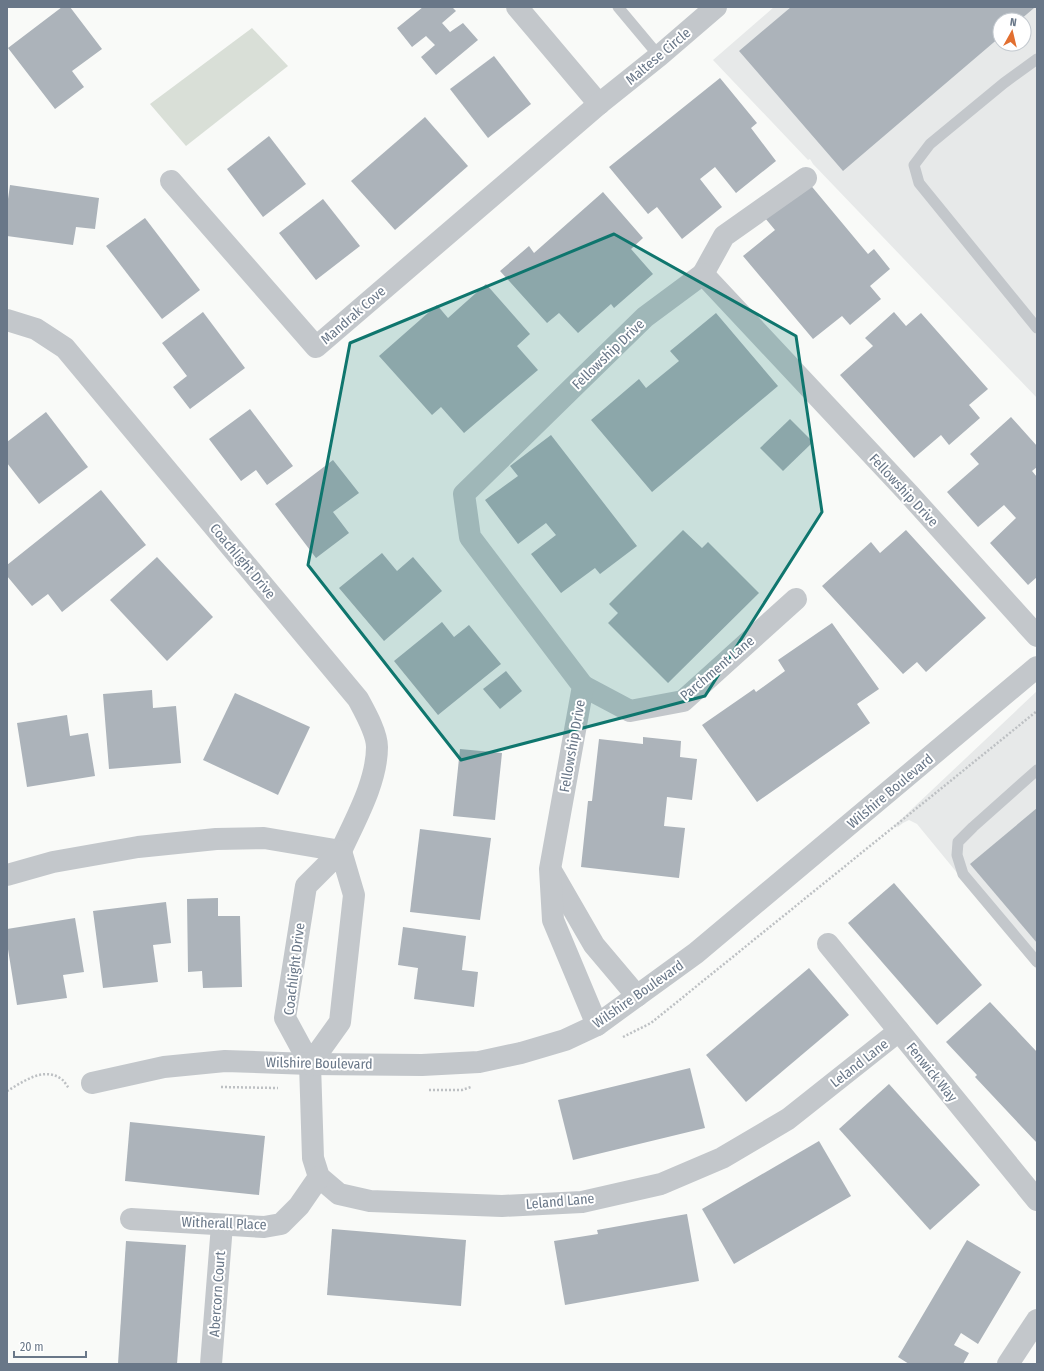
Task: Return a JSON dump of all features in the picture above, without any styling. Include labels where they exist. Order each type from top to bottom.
[{"type":"street","points":[[517,7],[599,104]]},
{"type":"street","name":"Maltese Circle","points":[[522,170],[716,7]]},
{"type":"street","name":"Mandrak Cove","points":[[171,180],[316,347],[522,170]]},
{"type":"street","points":[[703,274],[724,236],[806,178]]},
{"type":"street","name":"Fellowship Drive","points":[[597,1025],[553,920],[550,869],[583,686],[470,537],[464,494],[645,317],[703,274],[909,494],[1037,636]]},
{"type":"street","name":"Coachlight Drive","points":[[7,320],[36,329],[65,348],[358,699],[370,722],[378,746],[372,781],[341,851],[306,886],[285,1018],[310,1064]]},
{"type":"street","name":"Parchment Lane","points":[[583,686],[630,711],[683,701],[796,599]]},
{"type":"street","name":"Wilshire Boulevard","points":[[92,1083],[164,1066],[225,1061],[310,1064],[422,1065],[479,1062],[521,1053],[565,1040],[597,1025],[696,953],[1037,667]]},
{"type":"street","points":[[7,875],[60,860],[138,847],[216,839],[264,838],[341,851],[354,896],[340,1022],[310,1064],[313,1158],[319,1178]]},
{"type":"street","points":[[550,869],[594,945],[637,996]]},
{"type":"street","name":"Fenwick Way","points":[[828,944],[1037,1200]]},
{"type":"street","name":"Leland Lane","points":[[319,1178],[339,1194],[370,1201],[502,1206],[582,1202],[660,1184],[722,1158],[788,1119],[899,1031]]},
{"type":"street","name":"Witherall Place","points":[[131,1219],[264,1227],[280,1224],[299,1206],[319,1178]]},
{"type":"street","name":"Abercorn Court","points":[[212,1364],[222,1225]]},
{"type":"street","points":[[1008,1364],[1037,1320]]},
{"type":"lane","points":[[618,7],[658,56]]},
{"type":"lane","points":[[1037,59],[1004,83],[930,144],[914,165],[919,183],[1037,328]]},
{"type":"lane","points":[[1037,770],[958,842],[957,855],[963,874],[1037,962]]},
{"type":"path","points":[[7,1091],[36,1075],[51,1075],[61,1079],[71,1091],[92,1083]]},
{"type":"highlighted area","points":[[614,234],[796,336],[822,512],[705,696],[461,760],[308,565],[350,343]]},
{"type":"shaded area","points":[[774,7],[1037,7],[1037,398],[813,164],[810,159],[808,160],[713,60]]},
{"type":"shaded area","points":[[252,28],[288,66],[186,146],[150,104]]},
{"type":"shaded area","points":[[1037,691],[1037,970],[917,824],[909,820],[898,827],[895,825]]},
{"type":"building","points":[[62,7],[70,7],[102,49],[72,71],[84,87],[55,109],[8,48]]},
{"type":"building","points":[[423,7],[452,7],[456,11],[442,23],[450,32],[463,23],[478,40],[436,75],[421,57],[435,45],[426,36],[412,47],[397,28]]},
{"type":"building","points":[[791,7],[1034,8],[1029,12],[992,12],[992,44],[843,171],[739,51]]},
{"type":"building","points":[[494,56],[531,104],[488,138],[450,89]]},
{"type":"building","points":[[720,78],[757,123],[751,128],[776,161],[736,193],[715,167],[700,179],[722,207],[682,239],[657,207],[648,214],[609,167]]},
{"type":"building","points":[[425,117],[468,166],[395,230],[351,181]]},
{"type":"building","points":[[269,136],[306,184],[263,217],[227,169]]},
{"type":"building","points":[[808,182],[868,254],[874,249],[890,269],[870,286],[881,299],[850,325],[842,316],[813,339],[743,256],[775,230],[765,218]]},
{"type":"building","points":[[10,185],[99,198],[95,229],[76,227],[73,245],[7,236],[7,206]]},
{"type":"building","points":[[603,192],[643,238],[631,249],[653,274],[614,308],[611,304],[578,333],[559,313],[547,323],[500,271],[529,246],[534,253]]},
{"type":"building","points":[[323,199],[360,246],[316,280],[279,233]]},
{"type":"building","points":[[145,218],[200,290],[162,319],[106,246]]},
{"type":"building","points":[[486,284],[530,334],[517,346],[538,370],[464,433],[441,407],[432,415],[379,356],[437,305],[448,318]]},
{"type":"building","points":[[203,312],[245,368],[190,409],[173,387],[187,376],[162,343]]},
{"type":"building","points":[[894,312],[906,326],[921,313],[988,389],[969,405],[980,418],[949,445],[941,435],[914,458],[840,375],[873,346],[865,338]]},
{"type":"building","points":[[716,313],[778,386],[652,492],[591,420],[639,379],[646,388],[679,361],[670,351]]},
{"type":"building","points":[[250,409],[293,466],[267,485],[256,470],[241,481],[209,439]]},
{"type":"building","points":[[46,412],[88,467],[39,504],[7,463],[7,442]]},
{"type":"building","points":[[1011,417],[1037,446],[1037,467],[1032,471],[1037,477],[1037,577],[1028,585],[990,543],[1016,518],[1004,505],[978,527],[947,492],[979,464],[970,454]]},
{"type":"building","points":[[790,419],[813,442],[783,471],[760,448]]},
{"type":"building","points":[[551,435],[637,546],[600,574],[595,568],[561,593],[531,554],[556,535],[546,523],[518,544],[485,500],[518,476],[510,466]]},
{"type":"building","points":[[333,460],[359,493],[333,512],[349,533],[316,558],[275,504]]},
{"type":"building","points":[[101,490],[146,545],[62,612],[48,594],[32,606],[7,576],[7,565]]},
{"type":"building","points":[[683,530],[702,548],[708,542],[759,593],[668,683],[608,623],[618,613],[609,604]]},
{"type":"building","points":[[906,530],[986,618],[926,672],[917,662],[903,674],[822,586],[871,542],[880,553]]},
{"type":"building","points":[[382,553],[397,571],[413,557],[442,591],[384,641],[339,588]]},
{"type":"building","points":[[157,557],[213,617],[167,661],[110,600]]},
{"type":"building","points":[[442,622],[454,637],[469,625],[501,664],[438,715],[394,661]]},
{"type":"building","points":[[832,623],[879,689],[857,704],[870,723],[757,802],[702,725],[754,689],[756,692],[785,671],[778,660]]},
{"type":"building","points":[[506,671],[522,691],[500,709],[483,689]]},
{"type":"building","points":[[152,690],[153,708],[176,706],[181,763],[109,769],[103,694]]},
{"type":"building","points":[[235,693],[310,727],[278,795],[203,760]]},
{"type":"building","points":[[67,715],[70,736],[88,733],[95,776],[27,787],[17,723]]},
{"type":"building","points":[[643,737],[681,741],[680,757],[697,759],[692,800],[667,797],[664,826],[685,828],[679,878],[581,867],[588,801],[592,801],[599,739],[643,744]]},
{"type":"building","points":[[460,749],[502,753],[495,820],[453,816]]},
{"type":"building","points":[[1037,808],[1037,943],[970,864]]},
{"type":"building","points":[[420,829],[491,838],[480,920],[410,912]]},
{"type":"building","points":[[894,883],[982,985],[937,1025],[848,923]]},
{"type":"building","points":[[218,898],[218,916],[240,916],[242,987],[203,988],[202,971],[188,972],[187,899]]},
{"type":"building","points":[[166,902],[171,943],[153,945],[158,982],[103,988],[93,911]]},
{"type":"building","points":[[75,918],[84,972],[63,975],[67,998],[17,1005],[7,943],[7,929]]},
{"type":"building","points":[[403,927],[466,936],[462,970],[478,972],[474,1007],[414,999],[418,968],[398,965]]},
{"type":"building","points":[[809,968],[849,1015],[746,1102],[706,1055]]},
{"type":"building","points":[[990,1002],[1037,1052],[1037,1143],[975,1077],[977,1075],[946,1042]]},
{"type":"building","points":[[690,1068],[705,1128],[573,1160],[558,1100]]},
{"type":"building","points":[[889,1084],[980,1185],[930,1230],[839,1129]]},
{"type":"building","points":[[130,1122],[265,1136],[259,1195],[125,1181]]},
{"type":"building","points":[[819,1141],[851,1196],[734,1264],[702,1209]]},
{"type":"building","points":[[687,1214],[699,1281],[565,1305],[554,1241],[598,1234],[597,1230]]},
{"type":"building","points":[[332,1229],[466,1240],[461,1306],[327,1295]]},
{"type":"building","points":[[967,1240],[1021,1272],[978,1344],[961,1333],[954,1345],[969,1353],[963,1364],[909,1364],[898,1357]]},
{"type":"building","points":[[126,1241],[186,1245],[177,1364],[118,1364]]}]
